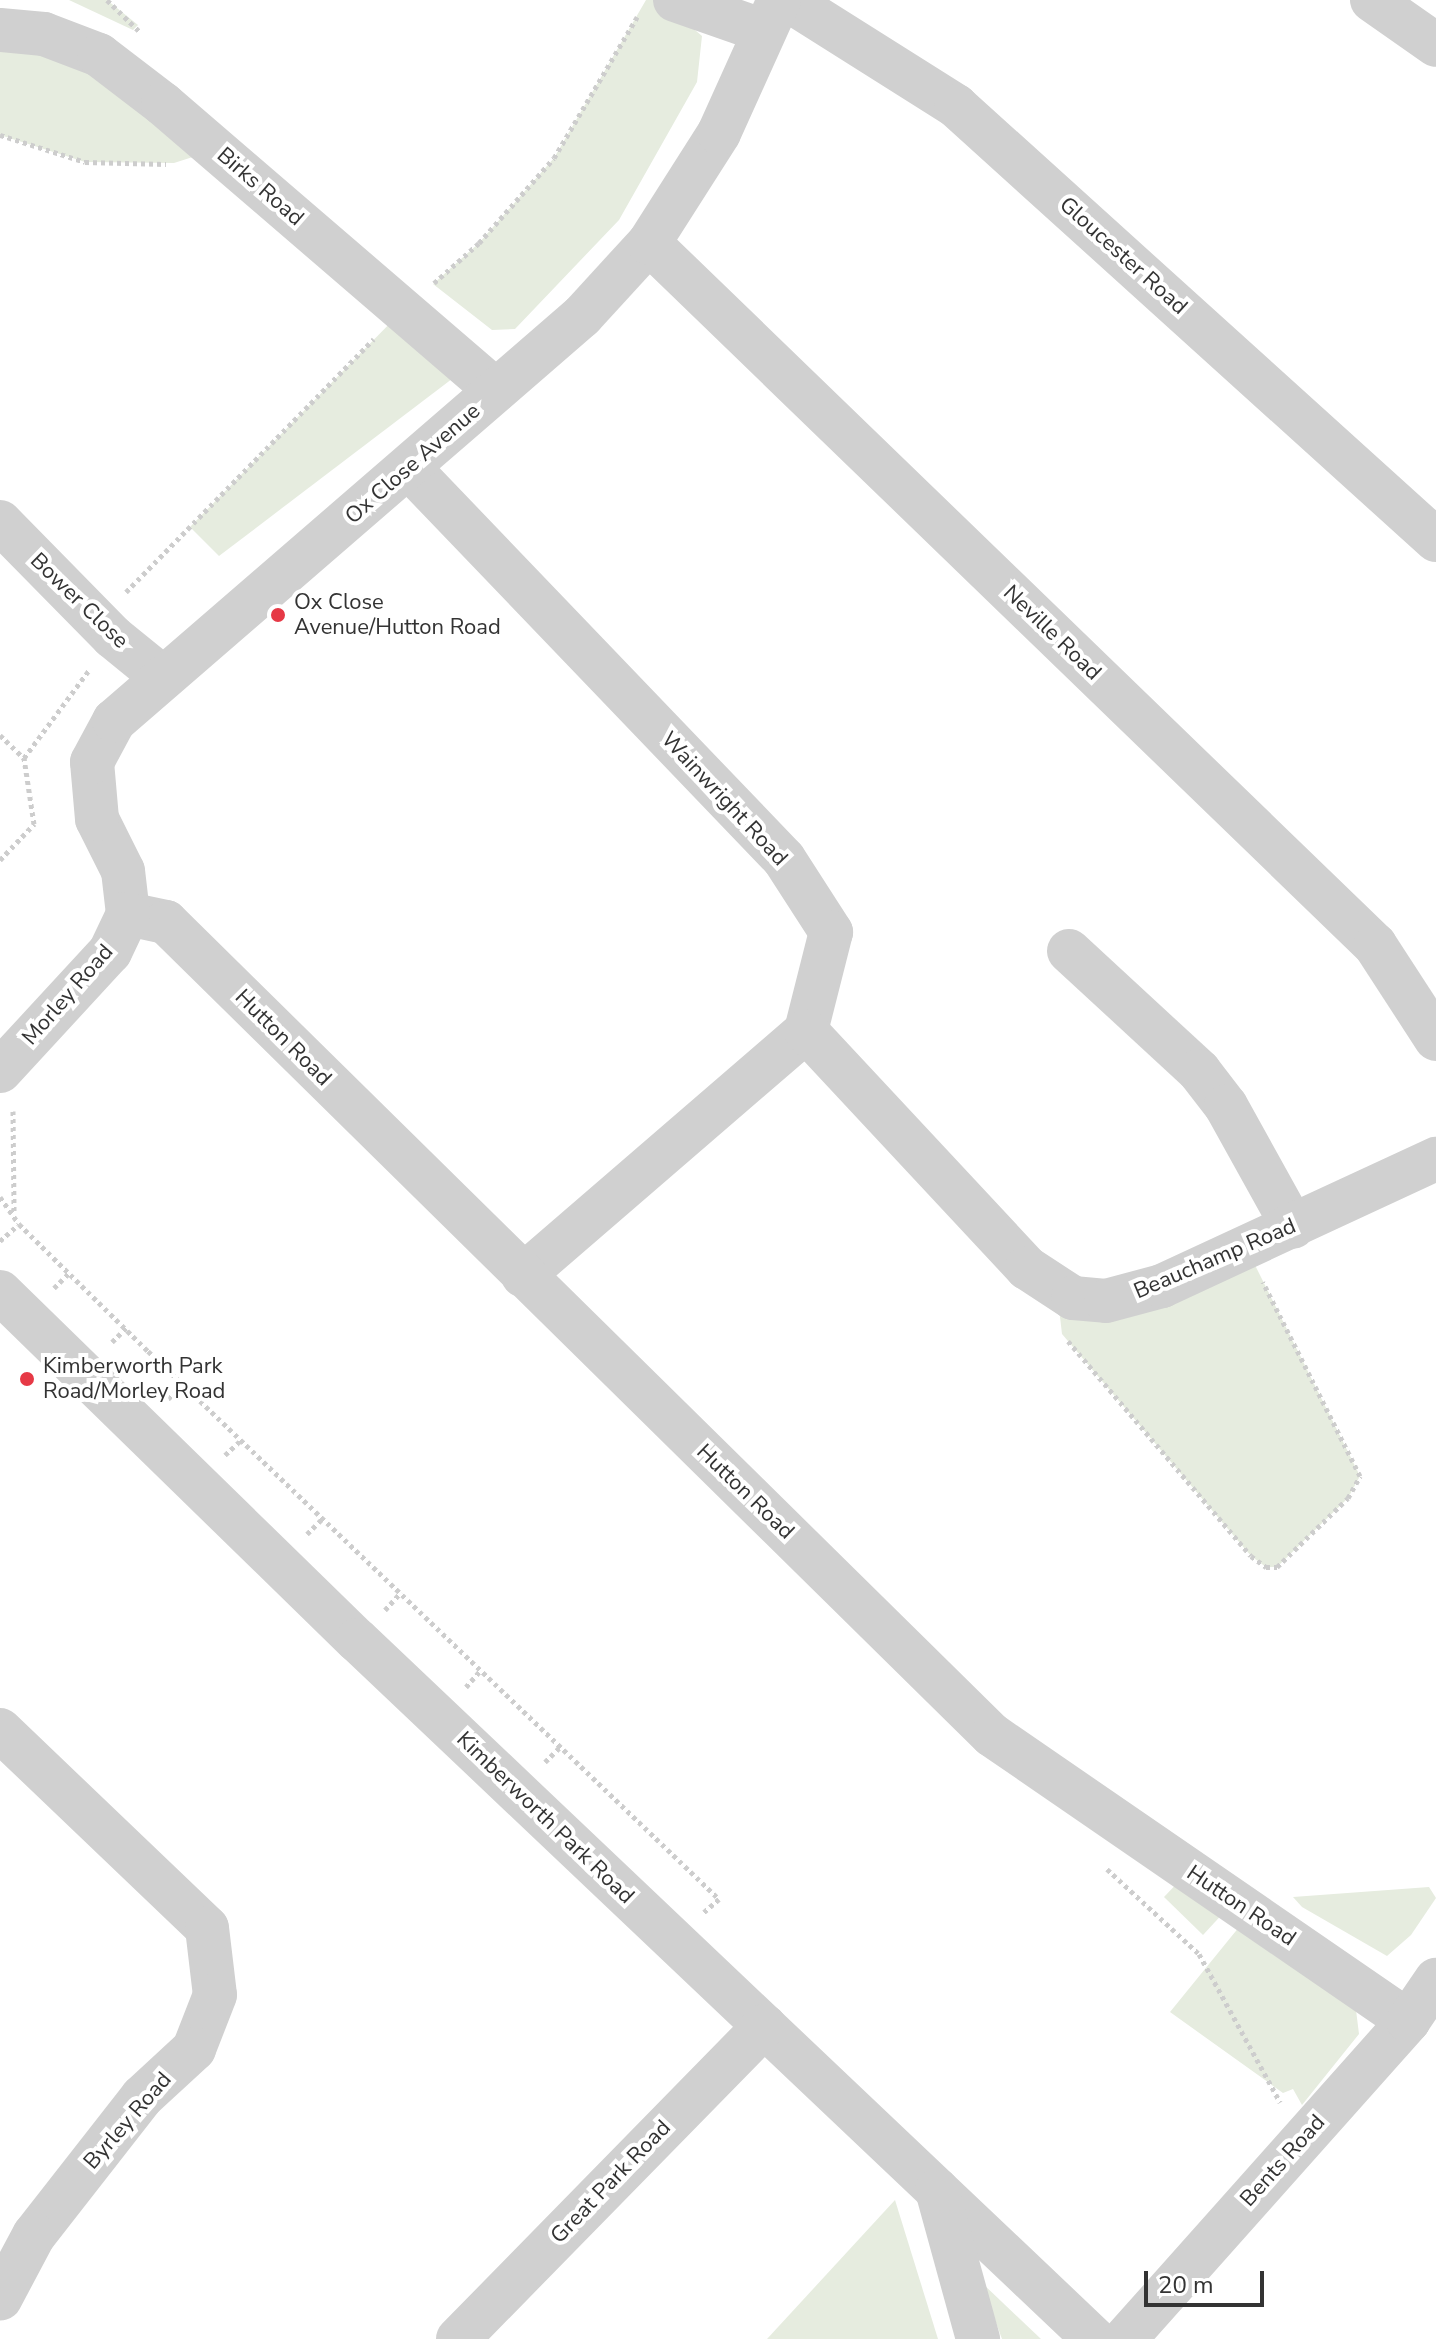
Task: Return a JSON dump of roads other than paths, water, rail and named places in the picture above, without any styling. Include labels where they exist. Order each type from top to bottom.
[{"type":"street","points":[[1372,0],[1436,45]]},
{"type":"street","name":"Gloucester Road","points":[[657,6],[777,10],[956,106],[1436,540]]},
{"type":"street","name":"Ox Close Avenue","points":[[128,914],[123,871],[97,819],[92,762],[114,721],[161,676],[410,469],[582,316],[649,243],[719,133],[777,10]]},
{"type":"street","name":"Birks Road","points":[[0,30],[44,34],[99,55],[212,146],[496,390]]},
{"type":"street","name":"Neville Road","points":[[649,243],[1375,945],[1436,1039]]},
{"type":"street","name":"Wainwright Road","points":[[410,469],[784,859],[831,932],[806,1031]]},
{"type":"street","name":"Bower Close","points":[[0,522],[105,629],[161,676]]},
{"type":"street","name":"Morley Road","points":[[6,1065],[110,952],[128,914]]},
{"type":"street","name":"Hutton Road","points":[[128,914],[166,922],[992,1735],[1408,2021]]},
{"type":"street","points":[[1069,951],[1199,1071],[1226,1106],[1293,1227]]},
{"type":"street","points":[[523,1275],[806,1031]]},
{"type":"street","name":"Beauchamp Road","points":[[806,1031],[1027,1268],[1057,1291],[1073,1298],[1124,1298],[1247,1249],[1436,1159]]},
{"type":"street","name":"Kimberworth Park Road","points":[[0,1292],[673,1940],[1094,2339]]},
{"type":"street","name":"Byrley Road","points":[[0,1730],[207,1928],[215,1995],[194,2049],[142,2097],[34,2235],[0,2299]]},
{"type":"street","name":"Bents Road","points":[[1125,2339],[1408,2021],[1436,1980]]},
{"type":"street","name":"Great Park Road","points":[[458,2339],[764,2026]]},
{"type":"street","points":[[937,2190],[978,2339]]},
{"type":"place","name":"Ox Close Avenue/Hutton Road","points":[[278,615]]},
{"type":"place","name":"Kimberworth Park Road/Morley Road","points":[[27,1379]]}]
